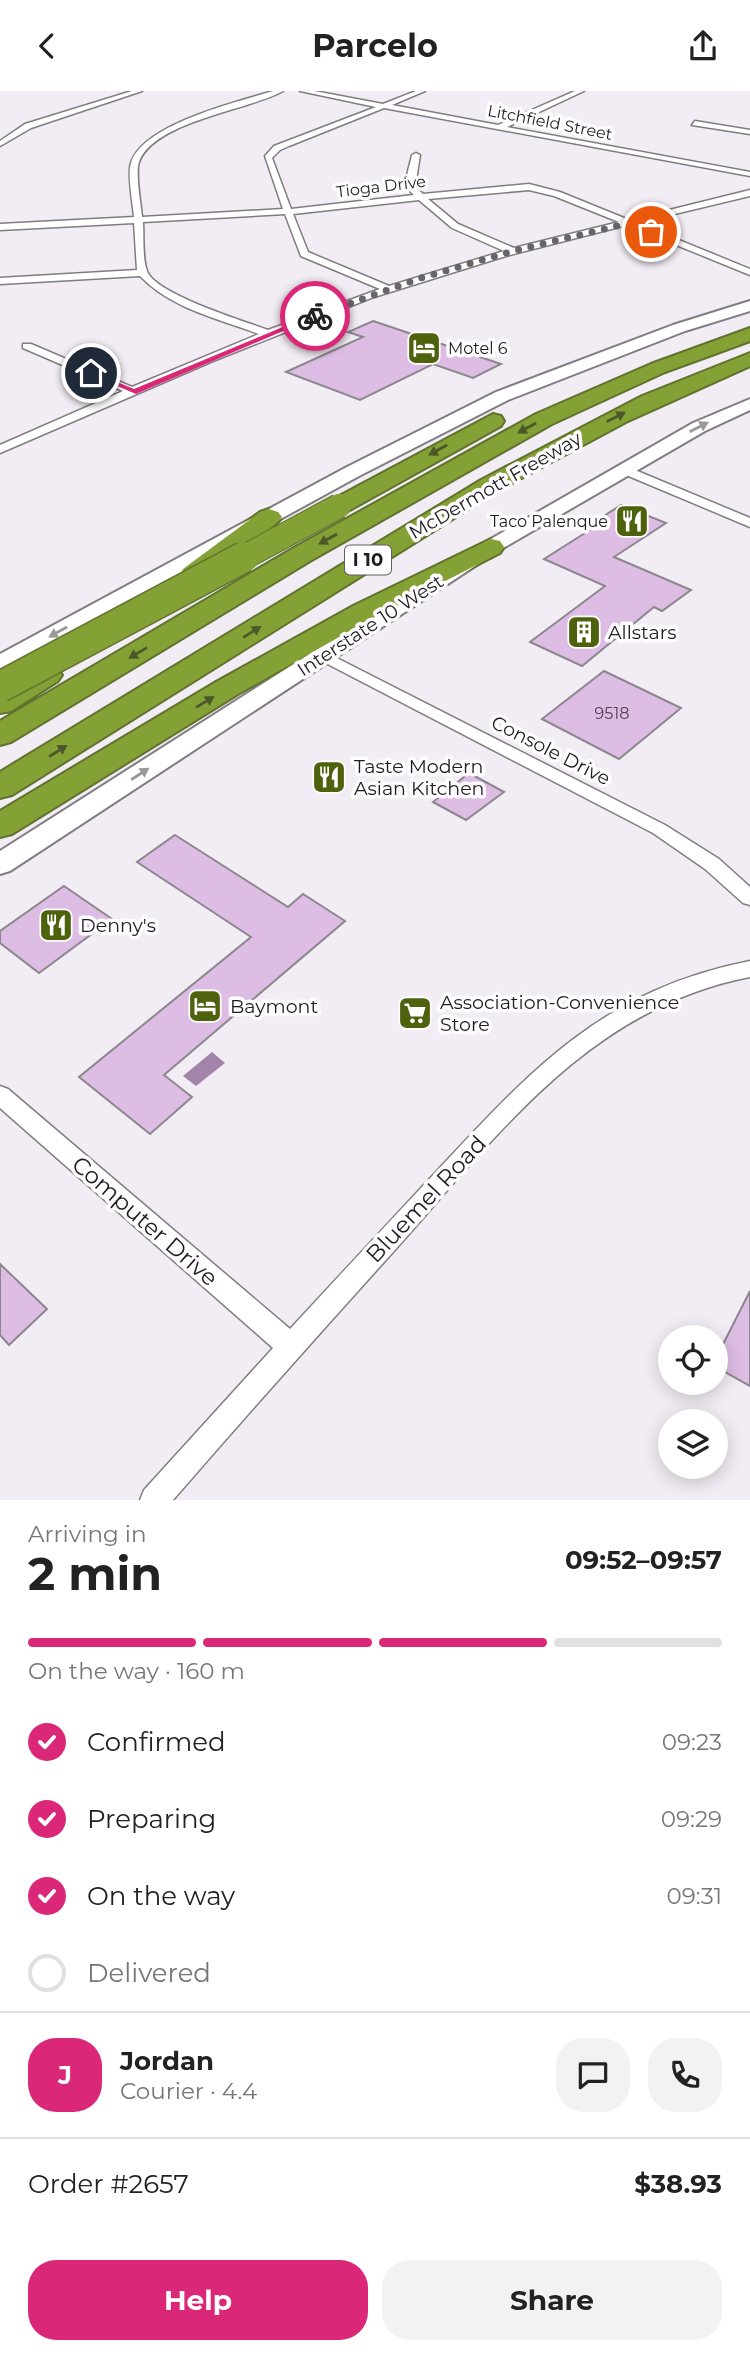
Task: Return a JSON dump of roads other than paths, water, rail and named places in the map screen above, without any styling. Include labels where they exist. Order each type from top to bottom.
[{"type":"highway","points":[[0,687],[516,410],[633,359],[750,323]]},
{"type":"highway","name":"McDermott Freeway","points":[[0,735],[301,555],[544,419],[658,368],[750,334]]},
{"type":"highway","name":"McDermott Freeway","points":[[0,787],[490,485],[562,444],[658,395],[750,359]]},
{"type":"highway","points":[[0,705],[214,560],[268,517]]},
{"type":"highway","points":[[0,826],[239,682],[363,612],[491,547]]},
{"type":"main road","points":[[0,663],[352,472],[526,385],[646,332],[750,296]]},
{"type":"main road","points":[[526,385],[679,328],[750,306]]},
{"type":"main road","name":"Interstate 10 West","points":[[0,864],[491,547],[699,426],[750,404]]},
{"type":"street","points":[[0,143],[28,126],[139,91]]},
{"type":"street","points":[[269,334],[160,290],[142,273],[134,164],[146,144],[177,127],[280,91]]},
{"type":"street","name":"Litchfield Street","points":[[303,91],[750,174]]},
{"type":"street","points":[[389,289],[304,254],[268,161],[271,153],[286,144],[422,91]]},
{"type":"street","points":[[500,127],[581,91]]},
{"type":"street","points":[[695,123],[750,132]]},
{"type":"street","points":[[416,155],[410,185],[421,197],[455,226],[513,251]]},
{"type":"street","name":"Tioga Drive","points":[[0,227],[286,212],[506,188],[535,188],[552,192],[750,272]]},
{"type":"street","points":[[0,449],[269,334],[389,289],[513,251],[750,193]]},
{"type":"street","points":[[0,281],[142,273]]},
{"type":"street","points":[[27,345],[134,392]]},
{"type":"street","points":[[623,469],[750,523]]},
{"type":"street","name":"Console Drive","points":[[323,656],[659,829],[712,864],[750,898]]},
{"type":"street","name":"Bluemel Road","points":[[154,1500],[290,1346],[514,1104],[589,1037],[641,1006],[674,992],[708,978],[750,969]]},
{"type":"street","name":"Computer Drive","points":[[0,1095],[290,1346]]},
{"type":"place","name":"Motel 6","points":[[424,348]]},
{"type":"place","name":"Taco Palenque","points":[[632,521]]},
{"type":"place","name":"Allstars","points":[[584,632]]},
{"type":"place","name":"Taste Modern Asian Kitchen","points":[[329,777]]},
{"type":"place","name":"Denny's","points":[[56,925]]},
{"type":"place","name":"Baymont","points":[[205,1006]]},
{"type":"place","name":"Association-Convenience Store","points":[[415,1013]]}]
